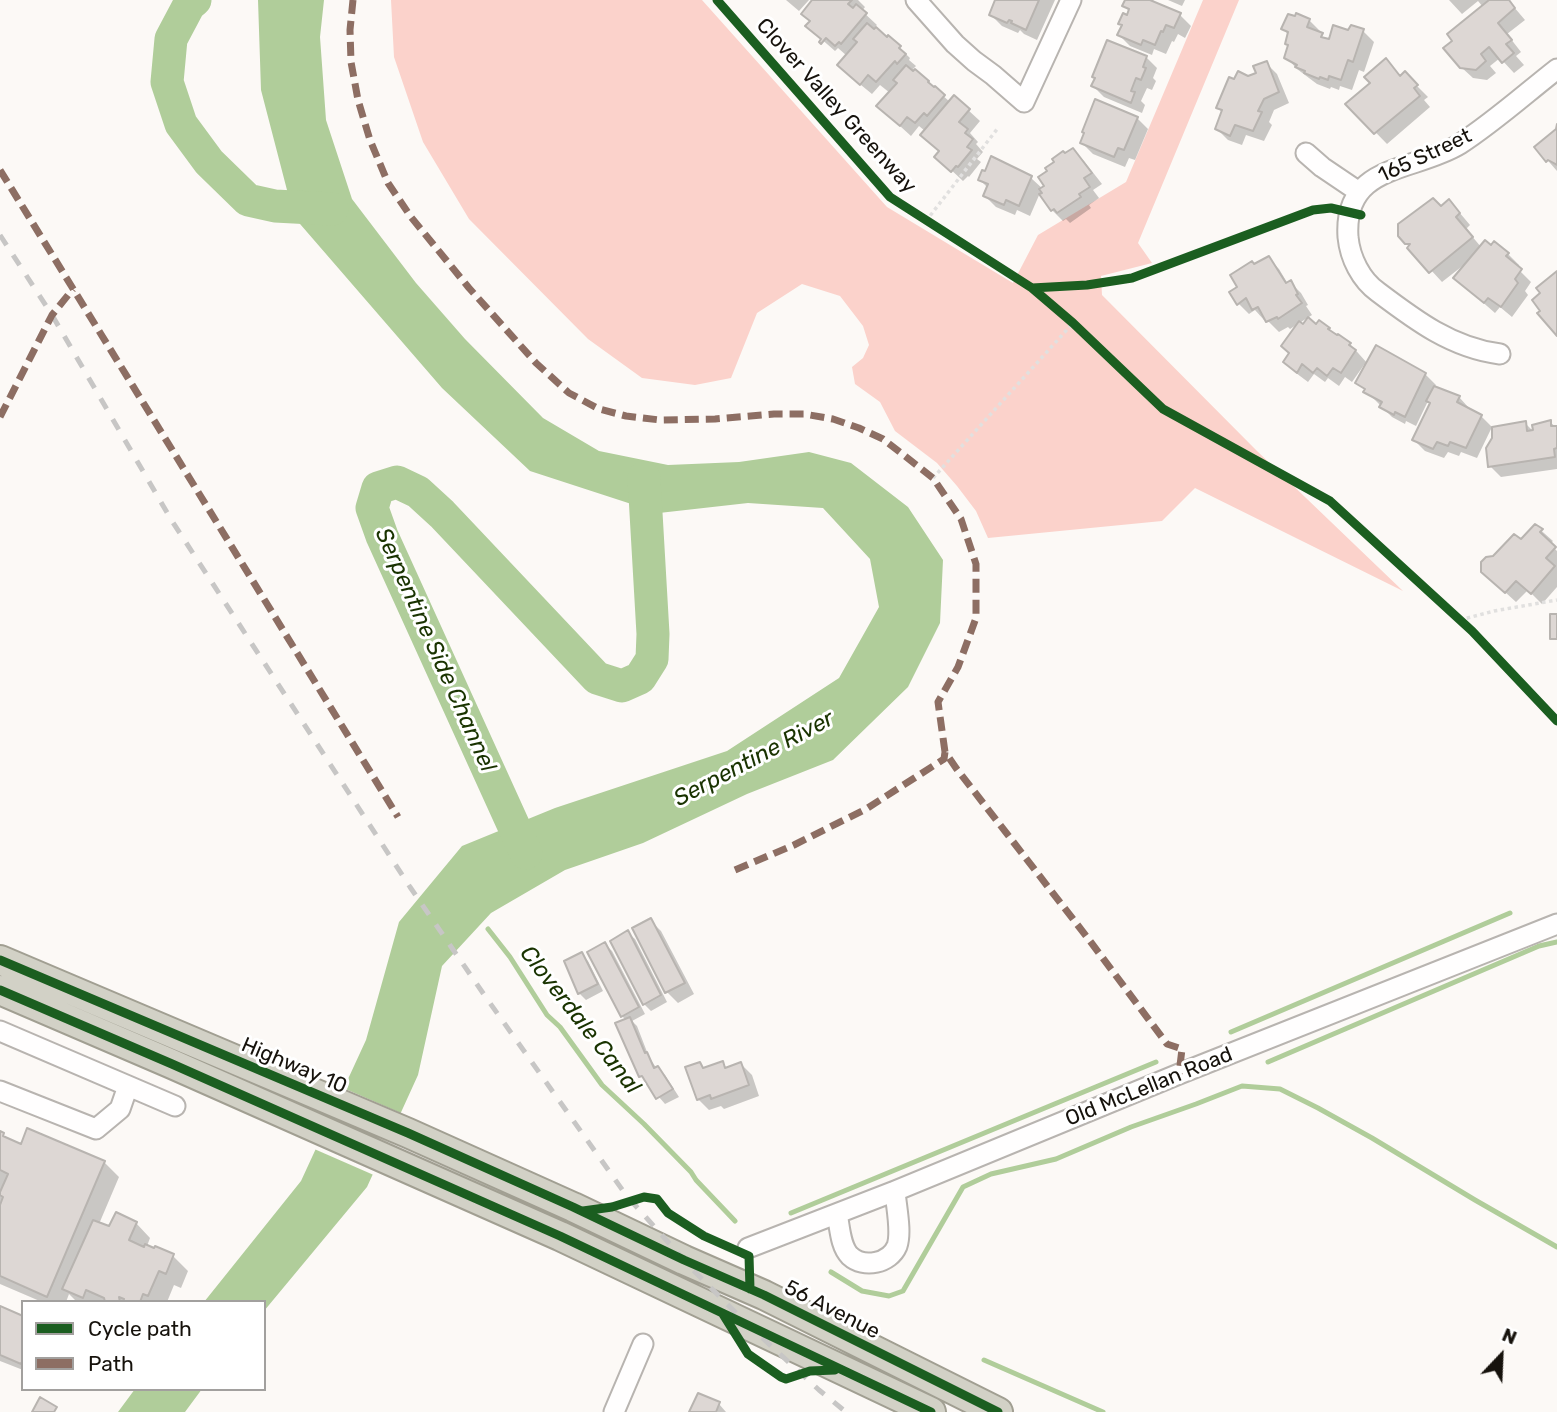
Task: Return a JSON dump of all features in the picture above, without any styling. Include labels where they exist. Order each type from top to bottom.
[{"type":"highway","name":"Highway 10","points":[[0,960],[573,1206]]},
{"type":"highway","points":[[0,990],[560,1236],[931,1412]]},
{"type":"highway","name":"56 Avenue","points":[[573,1206],[764,1295],[998,1412]]},
{"type":"street","points":[[915,0],[955,44],[1024,102],[1071,0]]},
{"type":"street","name":"165 Street","points":[[1359,192],[1370,181],[1387,171],[1422,161],[1457,146],[1557,69]]},
{"type":"street","points":[[1306,153],[1359,192],[1350,212],[1349,246],[1361,275],[1373,289],[1451,340],[1482,352],[1500,354]]},
{"type":"street","name":"Old McLellan Road","points":[[748,1248],[1557,924]]},
{"type":"street","points":[[0,1031],[175,1106]]},
{"type":"street","points":[[0,1091],[96,1129],[120,1109],[128,1086]]},
{"type":"street","points":[[837,1214],[842,1241],[849,1255],[860,1262],[883,1261],[891,1255],[899,1236],[895,1191]]},
{"type":"street","points":[[614,1412],[643,1344]]},
{"type":"path","points":[[926,221],[999,128]]},
{"type":"path","points":[[1063,314],[1083,332]]},
{"type":"path","points":[[933,478],[1073,323]]},
{"type":"path","points":[[1460,620],[1557,600]]},
{"type":"path","points":[[1450,611],[1472,631]]},
{"type":"shaded area","points":[[391,0],[702,0],[887,207],[1013,283],[1038,235],[1126,182],[1203,0],[1239,0],[1138,243],[1152,263],[1101,276],[1102,295],[1257,451],[1403,591],[1195,488],[1162,521],[988,538],[976,511],[957,486],[937,463],[895,431],[880,402],[855,384],[852,367],[863,358],[869,345],[863,326],[840,296],[802,284],[757,313],[731,378],[695,385],[642,378],[588,339],[469,219],[423,142],[394,57]]},
{"type":"water","name":"Serpentine River","points":[[258,0],[324,0],[320,37],[326,120],[352,199],[416,283],[465,339],[543,418],[599,451],[668,465],[739,462],[809,452],[851,463],[908,507],[943,560],[940,623],[908,687],[833,760],[747,794],[643,843],[565,870],[491,913],[442,966],[418,1075],[367,1187],[266,1309],[266,1300],[206,1300],[301,1181],[366,1040],[399,922],[462,846],[555,808],[727,751],[839,678],[879,607],[870,559],[823,508],[748,503],[659,513],[530,471],[442,388],[294,217],[261,90]]},
{"type":"water","points":[[134,1391],[201,1391],[185,1412],[118,1412]]},
{"type":"pier","points":[[341,1087],[403,1114],[376,1176],[312,1148]]},
{"type":"building","points":[[812,0],[852,0],[848,4],[853,8],[856,4],[867,13],[841,44],[839,42],[835,46],[826,38],[821,44],[821,39],[805,26],[810,21],[801,14]]},
{"type":"building","points":[[995,0],[1039,0],[1026,30],[1011,23],[1012,21],[1007,23],[989,15]]},
{"type":"building","points":[[1125,0],[1150,0],[1181,13],[1174,28],[1166,25],[1163,32],[1161,31],[1155,45],[1143,40],[1141,45],[1117,35],[1122,25],[1118,24],[1123,13],[1127,15],[1129,9],[1122,6]]},
{"type":"building","points":[[1489,0],[1509,0],[1515,8],[1498,23],[1512,40],[1506,44],[1514,53],[1502,63],[1489,47],[1481,54],[1486,61],[1476,70],[1460,68],[1443,48],[1452,41],[1447,34]]},
{"type":"building","points":[[1296,13],[1310,19],[1307,27],[1323,33],[1321,37],[1329,39],[1333,25],[1348,30],[1351,25],[1364,29],[1353,62],[1348,60],[1341,80],[1329,76],[1328,80],[1319,79],[1304,73],[1305,71],[1295,67],[1297,65],[1284,58],[1288,32],[1281,29],[1288,14],[1295,16]]},
{"type":"building","points":[[867,23],[887,37],[888,35],[906,54],[897,64],[895,61],[876,82],[868,75],[860,85],[837,65],[857,42],[853,39]]},
{"type":"building","points":[[1107,40],[1147,56],[1141,80],[1136,78],[1131,91],[1135,92],[1131,103],[1091,86]]},
{"type":"building","points":[[1386,58],[1400,76],[1405,71],[1418,85],[1414,88],[1420,96],[1374,134],[1345,104],[1370,83],[1364,77]]},
{"type":"building","points":[[1267,61],[1279,92],[1264,99],[1258,111],[1262,112],[1253,131],[1235,125],[1230,136],[1215,129],[1222,110],[1216,108],[1229,77],[1234,79],[1238,71],[1248,76],[1256,73],[1253,66]]},
{"type":"building","points":[[906,65],[913,71],[915,69],[945,95],[927,116],[924,113],[915,123],[907,117],[900,126],[876,106],[897,83],[893,80]]},
{"type":"building","points":[[954,95],[970,109],[959,122],[968,129],[965,133],[973,139],[967,147],[972,150],[951,172],[934,157],[939,151],[920,135]]},
{"type":"building","points":[[1095,99],[1138,117],[1124,150],[1118,148],[1114,157],[1080,143]]},
{"type":"building","points":[[1557,124],[1557,165],[1548,160],[1546,162],[1534,147],[1556,129]]},
{"type":"building","points":[[1073,148],[1092,173],[1084,178],[1090,187],[1079,194],[1081,197],[1057,213],[1054,209],[1051,211],[1039,194],[1042,193],[1039,189],[1044,186],[1038,177],[1054,162],[1052,159]]},
{"type":"building","points":[[991,156],[1032,176],[1019,206],[1006,200],[1004,205],[983,196],[988,184],[978,180]]},
{"type":"building","points":[[1433,198],[1441,206],[1449,199],[1460,213],[1456,217],[1473,237],[1429,273],[1407,248],[1410,244],[1405,244],[1398,236],[1398,224]]},
{"type":"building","points":[[1485,240],[1491,245],[1494,241],[1509,253],[1506,256],[1522,269],[1515,279],[1518,283],[1501,307],[1488,298],[1484,303],[1453,278]]},
{"type":"building","points":[[1269,256],[1286,283],[1291,280],[1302,303],[1278,319],[1277,317],[1266,322],[1258,307],[1252,310],[1246,298],[1237,305],[1229,292],[1237,287],[1230,275],[1252,261],[1254,264]]},
{"type":"building","points":[[1557,271],[1557,336],[1537,313],[1540,311],[1532,300],[1540,293],[1536,288]]},
{"type":"building","points":[[1308,317],[1316,324],[1319,320],[1351,343],[1349,345],[1356,350],[1341,373],[1333,368],[1327,376],[1317,368],[1313,373],[1302,364],[1297,373],[1283,362],[1289,353],[1281,346],[1299,321],[1303,324]]},
{"type":"building","points":[[1376,345],[1426,373],[1405,417],[1379,407],[1382,402],[1363,392],[1365,389],[1355,383]]},
{"type":"building","points":[[1434,386],[1460,396],[1457,402],[1482,415],[1466,448],[1450,442],[1448,446],[1437,442],[1433,449],[1412,440],[1430,403],[1426,401]]},
{"type":"building","points":[[1551,420],[1551,426],[1557,426],[1555,457],[1488,467],[1486,448],[1492,438],[1492,427],[1526,421],[1527,431],[1533,430],[1532,425]]},
{"type":"building","points":[[1535,524],[1543,529],[1540,532],[1556,547],[1546,558],[1555,566],[1531,594],[1516,581],[1505,593],[1481,572],[1481,562],[1486,557],[1493,556],[1514,534],[1521,539]]},
{"type":"building","points":[[1550,614],[1557,614],[1557,639],[1550,639]]},
{"type":"building","points":[[651,918],[685,983],[665,993],[632,928]]},
{"type":"building","points":[[628,930],[661,995],[643,1005],[610,941]]},
{"type":"building","points":[[605,942],[639,1007],[621,1017],[587,952]]},
{"type":"building","points":[[582,952],[598,984],[578,994],[564,961]]},
{"type":"building","points":[[630,1017],[645,1053],[647,1052],[654,1068],[658,1066],[673,1089],[656,1099],[642,1076],[639,1077],[615,1023]]},
{"type":"building","points":[[723,1061],[725,1068],[741,1062],[749,1085],[711,1099],[710,1095],[697,1100],[685,1067],[700,1062],[703,1068]]},
{"type":"building","points":[[27,1128],[105,1161],[47,1297],[0,1276],[0,1205],[3,1197],[0,1192],[8,1174],[0,1170],[0,1131],[4,1133],[3,1136],[21,1144]]},
{"type":"building","points":[[116,1212],[137,1222],[129,1240],[144,1247],[145,1244],[154,1248],[155,1246],[174,1254],[166,1274],[159,1271],[148,1296],[143,1294],[141,1300],[124,1300],[119,1297],[120,1300],[104,1300],[86,1290],[83,1298],[62,1289],[93,1220],[109,1226]]},
{"type":"building","points":[[0,1306],[21,1315],[21,1364],[0,1355]]},
{"type":"building","points":[[698,1393],[720,1402],[716,1412],[689,1412]]},
{"type":"building","points":[[40,1397],[57,1407],[54,1412],[32,1412]]},
{"type":"waterway","name":"Serpentine Side Channel","points":[[195,0],[189,5],[171,39],[167,82],[181,124],[209,162],[248,200],[275,206],[332,209]]},
{"type":"waterway","name":"Serpentine Side Channel","points":[[526,853],[382,536],[372,508],[378,488],[397,482],[418,492],[597,678],[622,686],[640,678],[652,659],[653,634],[644,478]]},
{"type":"waterway","points":[[1231,1032],[1510,913]]},
{"type":"waterway","name":"Cloverdale Canal","points":[[488,929],[510,957],[547,1015],[560,1027],[602,1085],[691,1172],[735,1221]]},
{"type":"waterway","points":[[1268,1062],[1539,946],[1557,942]]},
{"type":"waterway","points":[[791,1213],[1156,1062]]},
{"type":"waterway","points":[[831,1272],[862,1291],[889,1296],[903,1291],[963,1187],[991,1174],[1056,1159],[1131,1127],[1242,1086],[1280,1089],[1318,1108],[1557,1247]]},
{"type":"waterway","name":"Cloverdale Canal","points":[[984,1360],[1103,1412]]},
{"type":"railway","points":[[0,235],[52,315],[172,521],[410,887],[626,1195],[693,1270],[744,1321],[846,1412]]},
{"type":"marked path","points":[[353,0],[351,62],[358,100],[370,140],[388,183],[411,217],[469,288],[536,363],[569,393],[599,409],[660,420],[774,414],[804,414],[833,419],[883,439],[933,478],[961,519],[976,564],[976,618],[958,667],[938,702],[945,752]]},
{"type":"marked path","points":[[0,170],[398,817]]},
{"type":"marked path","points":[[0,417],[52,315],[73,289]]},
{"type":"marked path","points":[[735,870],[794,845],[866,809],[944,759],[945,752],[1167,1044],[1182,1049],[1179,1074]]},
{"type":"cycle path","name":"Clover Valley Greenway","points":[[717,0],[890,197],[1032,288],[1073,323],[1163,409],[1330,501],[1472,631],[1557,721]]},
{"type":"cycle path","points":[[1032,288],[1087,285],[1132,278],[1313,210],[1331,208],[1361,215]]},
{"type":"cycle path","points":[[0,960],[408,1133],[573,1207],[764,1295],[998,1412]]},
{"type":"cycle path","points":[[0,990],[560,1236],[931,1412]]},
{"type":"cycle path","points":[[583,1211],[612,1207],[644,1197],[657,1199],[668,1213],[704,1236],[749,1256],[750,1289]]},
{"type":"cycle path","points":[[723,1314],[748,1354],[781,1377],[786,1379],[810,1371],[835,1370]]}]
